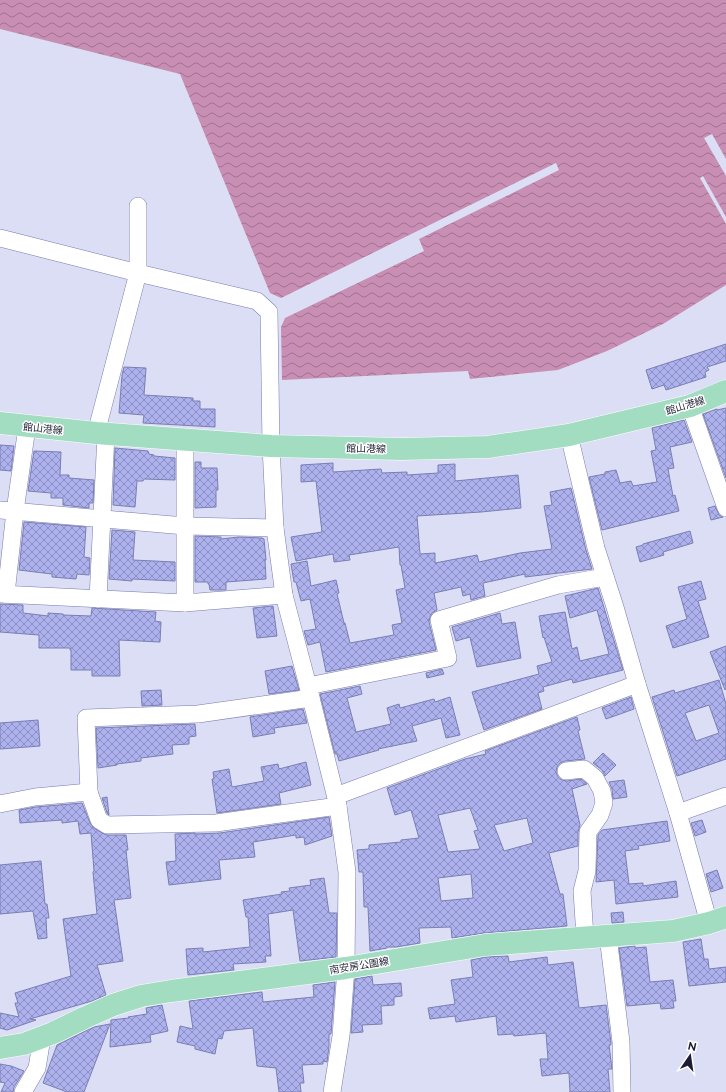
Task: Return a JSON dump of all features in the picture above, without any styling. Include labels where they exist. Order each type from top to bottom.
[{"type":"main road","name":"館山港線","points":[[0,423],[101,434],[271,446],[401,449],[488,447],[569,435],[690,406],[726,391]]},
{"type":"main road","name":"南安房公園線","points":[[0,1048],[24,1044],[42,1038],[113,1005],[141,996],[346,968],[485,945],[673,930],[718,920]]},
{"type":"street","points":[[98,599],[102,519],[101,434],[138,273],[138,206]]},
{"type":"street","points":[[0,238],[257,301],[269,312],[271,446],[275,528],[284,595],[337,801],[347,872],[346,968],[341,1036],[332,1092]]},
{"type":"street","points":[[690,406],[726,508]]},
{"type":"street","points":[[27,427],[8,510],[3,594],[185,604],[284,595]]},
{"type":"street","points":[[569,435],[596,548],[637,684],[678,812],[718,920]]},
{"type":"street","points":[[185,440],[185,604]]},
{"type":"street","points":[[8,510],[185,526],[275,528]]},
{"type":"street","points":[[605,577],[558,585],[438,620],[448,658],[310,692],[198,714],[86,718],[89,792],[99,820],[106,825],[216,823],[337,801],[637,684]]},
{"type":"street","points":[[566,771],[584,769],[595,778],[602,791],[604,803],[600,815],[588,832],[587,871],[582,891],[585,937]]},
{"type":"street","points":[[0,804],[35,797],[89,792]]},
{"type":"street","points":[[678,812],[726,796]]},
{"type":"street","points":[[608,936],[621,1042],[622,1092]]},
{"type":"street","points":[[23,1092],[37,1068],[42,1038]]},
{"type":"water","points":[[0,0],[726,0],[726,159],[712,134],[704,138],[726,176],[726,217],[703,176],[700,178],[726,224],[726,285],[663,324],[607,351],[558,370],[470,379],[468,371],[282,380],[281,327],[285,318],[424,251],[419,239],[559,170],[556,163],[281,298],[270,293],[180,74],[0,29]]},
{"type":"building","points":[[726,344],[726,361],[707,367],[709,370],[705,372],[706,377],[666,390],[664,385],[652,389],[646,370]]},
{"type":"building","points":[[124,367],[146,368],[144,395],[193,398],[193,401],[200,401],[200,409],[215,409],[215,427],[143,423],[144,415],[119,413]]},
{"type":"building","points":[[726,408],[726,478],[703,414],[717,409]]},
{"type":"building","points":[[684,420],[692,442],[670,447],[674,468],[668,469],[673,496],[675,495],[679,511],[602,530],[589,477],[616,470],[620,483],[631,481],[633,486],[657,482],[651,451],[656,450],[652,428]]},
{"type":"building","points":[[0,445],[14,446],[11,471],[0,470]]},
{"type":"building","points":[[115,448],[148,451],[149,454],[154,456],[175,458],[175,480],[144,479],[143,481],[137,481],[135,507],[113,505]]},
{"type":"building","points":[[34,451],[61,452],[60,475],[69,475],[69,478],[94,480],[93,503],[89,503],[89,508],[63,505],[63,498],[51,498],[51,493],[28,491]]},
{"type":"building","points":[[195,462],[201,462],[201,468],[217,468],[218,490],[216,490],[216,507],[195,508]]},
{"type":"building","points":[[333,463],[333,472],[381,469],[382,473],[407,472],[407,475],[438,473],[438,465],[455,464],[455,481],[518,475],[521,508],[417,516],[420,554],[435,553],[435,563],[477,555],[479,562],[520,553],[552,549],[544,506],[552,505],[550,492],[571,488],[592,569],[525,577],[525,574],[483,583],[485,596],[471,600],[470,594],[463,596],[461,587],[434,593],[437,610],[432,613],[429,622],[436,650],[326,672],[320,642],[308,645],[304,631],[316,629],[310,599],[301,601],[296,582],[294,582],[291,564],[307,561],[311,586],[336,580],[339,593],[337,594],[350,643],[394,635],[392,625],[402,623],[396,590],[405,588],[400,565],[399,547],[349,555],[350,560],[334,562],[333,554],[296,561],[291,537],[322,532],[316,481],[301,482],[301,465]]},
{"type":"building","points":[[715,506],[719,515],[723,517],[711,520],[708,508]]},
{"type":"building","points":[[24,522],[86,527],[84,557],[90,558],[89,575],[77,574],[76,579],[52,577],[52,574],[19,570]]},
{"type":"building","points":[[112,530],[135,532],[133,560],[175,562],[175,581],[132,579],[132,581],[109,579]]},
{"type":"building","points":[[690,531],[693,543],[663,552],[664,555],[640,562],[636,547]]},
{"type":"building","points":[[195,536],[221,537],[221,539],[239,537],[264,539],[266,579],[226,582],[226,590],[210,590],[208,582],[195,582]]},
{"type":"building","points":[[701,581],[706,599],[698,601],[709,637],[673,648],[666,626],[687,619],[678,587]]},
{"type":"building","points":[[598,588],[623,670],[573,683],[572,679],[543,687],[544,691],[538,693],[542,709],[484,730],[472,692],[539,674],[537,666],[552,662],[544,637],[543,638],[539,616],[565,612],[572,649],[577,647],[580,661],[609,654],[597,610],[570,618],[565,596]]},
{"type":"building","points":[[0,604],[23,605],[23,613],[48,616],[48,613],[91,616],[92,608],[156,612],[155,621],[161,622],[160,642],[119,640],[120,676],[92,676],[92,670],[71,670],[70,648],[39,648],[39,635],[0,632]]},
{"type":"building","points":[[273,606],[277,636],[257,638],[253,608]]},
{"type":"building","points":[[500,613],[502,624],[515,622],[521,658],[477,667],[470,637],[456,641],[452,627]]},
{"type":"building","points":[[726,646],[726,689],[725,690],[710,652]]},
{"type":"building","points":[[292,666],[299,690],[269,694],[265,671]]},
{"type":"building","points":[[442,669],[444,674],[427,678],[426,673]]},
{"type":"building","points":[[719,680],[726,704],[726,759],[677,776],[652,697],[674,690],[675,693]],"holes":[[[709,705],[719,733],[696,741],[685,713]]]},
{"type":"building","points":[[360,686],[362,694],[347,698],[356,732],[391,724],[387,708],[399,704],[400,708],[434,699],[435,702],[450,697],[460,735],[446,738],[441,718],[412,726],[417,741],[378,749],[379,750],[339,761],[337,754],[335,754],[320,694]]},
{"type":"building","points":[[161,690],[162,705],[142,706],[141,691]]},
{"type":"building","points":[[631,697],[634,709],[606,719],[602,708]]},
{"type":"building","points":[[303,709],[307,723],[274,728],[275,733],[253,737],[250,717]]},
{"type":"building","points":[[577,717],[580,730],[578,731],[585,759],[560,763],[556,772],[558,777],[562,780],[567,781],[581,779],[587,784],[572,789],[580,825],[578,832],[578,846],[549,853],[560,894],[563,894],[567,926],[484,933],[452,938],[451,927],[419,928],[420,943],[387,947],[370,951],[368,907],[364,907],[363,872],[359,872],[357,850],[369,849],[369,845],[401,842],[401,840],[419,838],[411,810],[395,815],[387,788],[465,759],[486,754],[485,751]],"holes":[[[470,808],[478,830],[474,831],[480,849],[448,852],[438,815]],[[527,818],[533,843],[504,851],[494,825]],[[471,874],[473,898],[441,901],[438,878]]]},
{"type":"building","points":[[38,720],[40,746],[0,749],[0,723]]},
{"type":"building","points":[[195,724],[196,736],[189,737],[189,744],[172,745],[173,754],[141,758],[141,761],[98,768],[96,728]]},
{"type":"building","points":[[603,753],[616,765],[605,776],[602,770],[593,763]]},
{"type":"building","points":[[306,762],[311,785],[279,793],[281,804],[217,813],[212,779],[214,779],[213,772],[229,769],[232,787],[264,781],[261,767],[278,764],[279,769]]},
{"type":"building","points":[[624,780],[627,797],[613,799],[612,789],[609,782]]},
{"type":"building","points":[[107,797],[109,815],[102,798]]},
{"type":"building","points":[[82,803],[90,823],[94,828],[107,835],[126,835],[131,898],[114,900],[123,961],[97,965],[106,995],[92,1001],[30,1019],[36,1020],[7,1030],[0,1028],[0,1013],[19,1017],[15,1003],[18,1003],[15,993],[71,976],[63,919],[97,914],[91,833],[80,834],[78,821],[62,823],[62,820],[20,823],[19,810]]},
{"type":"building","points":[[329,817],[332,836],[305,845],[304,837],[296,838],[296,835],[253,842],[255,857],[219,860],[221,879],[169,885],[166,862],[176,861],[175,834],[220,833]]},
{"type":"building","points":[[702,820],[706,832],[695,836],[691,823]]},
{"type":"building","points":[[667,821],[670,841],[638,846],[639,849],[625,851],[629,884],[643,883],[643,886],[676,881],[678,897],[616,904],[614,880],[596,882],[598,835],[602,830]]},
{"type":"building","points":[[41,861],[45,904],[47,904],[49,918],[46,918],[47,938],[38,939],[33,911],[0,914],[0,865]]},
{"type":"building","points":[[717,870],[723,888],[711,892],[706,874]]},
{"type":"building","points":[[324,878],[329,913],[337,913],[336,957],[300,961],[293,910],[268,914],[271,956],[265,956],[266,962],[233,964],[234,970],[188,975],[186,949],[203,948],[203,952],[250,947],[248,917],[246,917],[243,900],[282,894],[281,892],[290,891],[289,888],[311,885],[310,880]]},
{"type":"building","points":[[623,912],[624,922],[612,923],[611,913]]},
{"type":"building","points":[[701,939],[704,959],[708,959],[709,969],[726,967],[726,982],[689,986],[683,942]]},
{"type":"building","points":[[635,946],[635,948],[646,947],[650,982],[673,980],[676,1001],[673,1001],[674,1008],[661,1009],[660,1003],[627,1006],[619,948]]},
{"type":"building","points":[[508,956],[509,962],[547,957],[548,965],[573,962],[579,1008],[606,1005],[611,1043],[611,1045],[609,1045],[612,1069],[608,1069],[610,1092],[570,1092],[569,1073],[542,1076],[540,1059],[548,1059],[546,1033],[514,1036],[513,1034],[498,1035],[496,1016],[456,1022],[455,1016],[430,1019],[428,1008],[455,1004],[451,980],[473,977],[471,960],[486,957]]},
{"type":"building","points":[[372,976],[373,985],[401,983],[402,996],[394,997],[394,1005],[381,1006],[382,1024],[362,1025],[363,1032],[351,1033],[355,979]]},
{"type":"building","points":[[335,982],[327,1062],[323,1061],[323,1064],[302,1065],[304,1083],[300,1083],[301,1092],[279,1092],[276,1068],[257,1066],[253,1028],[224,1031],[222,1039],[218,1038],[215,1054],[195,1049],[195,1046],[177,1042],[180,1026],[193,1029],[189,1001],[262,992],[263,1002],[314,997],[313,985]]},
{"type":"building","points":[[162,1005],[168,1031],[150,1035],[151,1042],[110,1047],[111,1020],[147,1014],[146,1008]]},
{"type":"building","points":[[110,1024],[84,1092],[67,1092],[43,1083],[57,1045],[94,1027]]},
{"type":"building","points":[[0,1064],[24,1071],[14,1087],[13,1092],[1,1092],[5,1083],[0,1082]]}]
